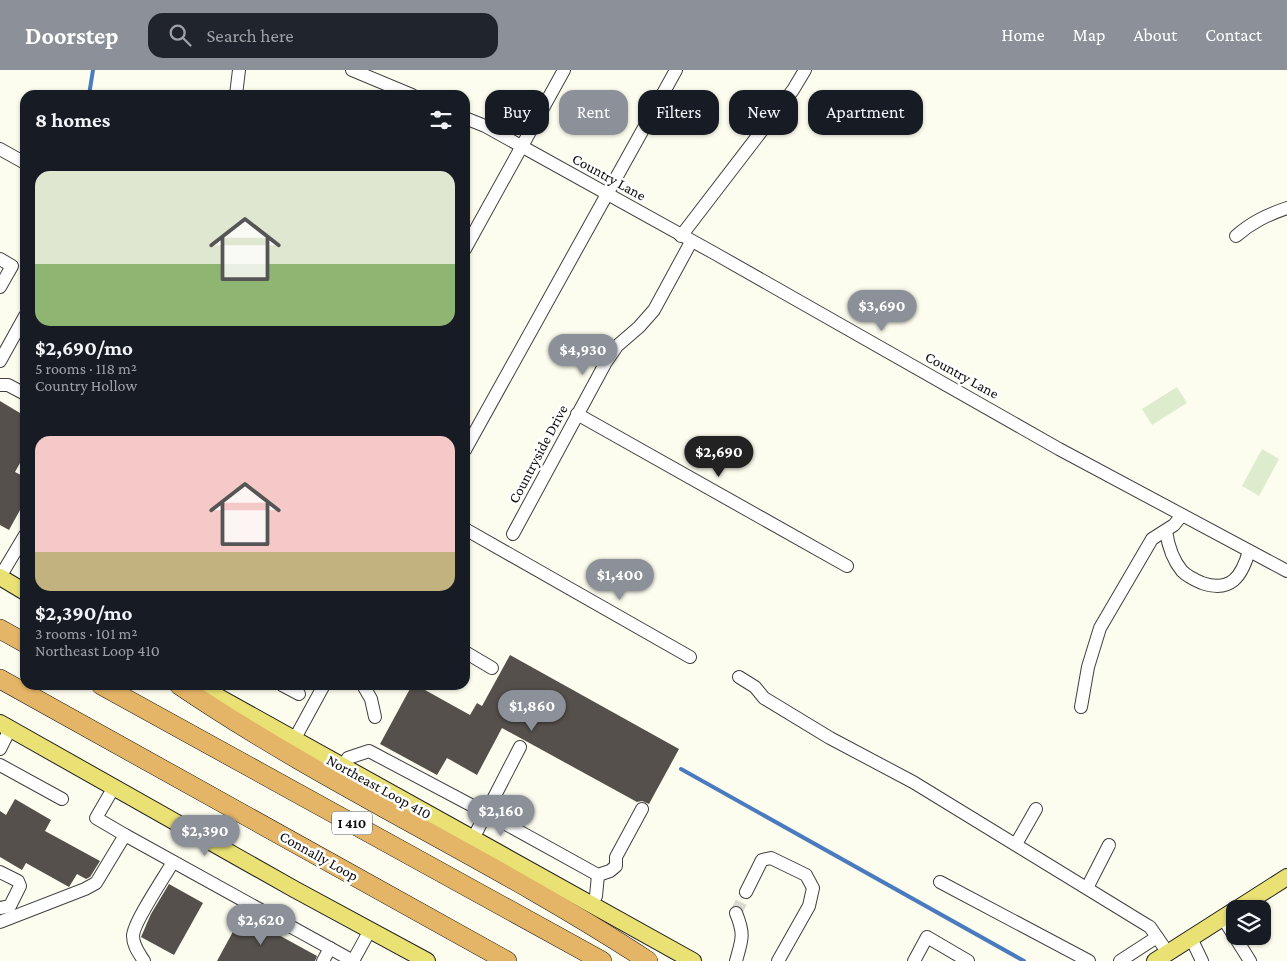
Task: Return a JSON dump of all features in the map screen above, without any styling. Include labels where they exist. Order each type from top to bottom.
[{"type":"highway","points":[[0,629],[20,640]]},
{"type":"highway","name":"Connally Loop","points":[[0,679],[507,961]]},
{"type":"highway","name":"I 410","points":[[111,690],[602,961]]},
{"type":"highway","points":[[187,690],[272,744],[560,907],[648,961]]},
{"type":"main road","points":[[0,577],[20,589]]},
{"type":"main road","name":"Northeast Loop 410","points":[[206,690],[693,961]]},
{"type":"main road","points":[[5,726],[294,889],[427,961]]},
{"type":"main road","points":[[1251,900],[1287,877]]},
{"type":"main road","points":[[1162,957],[1226,916]]},
{"type":"street","points":[[237,90],[239,70]]},
{"type":"street","points":[[352,70],[400,90]]},
{"type":"street","points":[[470,240],[564,70]]},
{"type":"street","points":[[470,441],[676,70]]},
{"type":"street","name":"Countryside Drive","points":[[513,534],[606,362],[617,346],[654,310],[686,239],[793,90],[805,70]]},
{"type":"street","name":"Country Lane","points":[[470,120],[485,126],[714,253],[1059,449],[1287,572]]},
{"type":"street","points":[[0,149],[20,159]]},
{"type":"street","points":[[1236,236],[1248,225],[1264,216],[1287,208]]},
{"type":"street","points":[[0,259],[12,266],[0,287]]},
{"type":"street","points":[[0,361],[20,325]]},
{"type":"street","points":[[0,385],[8,385],[20,391]]},
{"type":"street","points":[[577,414],[847,566]]},
{"type":"street","points":[[1081,707],[1088,668],[1100,628],[1152,539],[1174,525],[1182,515]]},
{"type":"street","points":[[1166,531],[1173,557],[1183,572],[1197,581],[1210,586],[1224,586],[1236,578],[1244,567],[1249,551]]},
{"type":"street","points":[[470,532],[690,657]]},
{"type":"street","points":[[0,577],[20,543]]},
{"type":"street","points":[[470,655],[492,668]]},
{"type":"street","points":[[739,677],[755,687],[764,698],[830,738],[913,782],[1150,927],[1157,937],[1162,957]]},
{"type":"street","points":[[291,690],[299,694]]},
{"type":"street","points":[[294,740],[321,690]]},
{"type":"street","points":[[366,690],[371,700],[375,717]]},
{"type":"street","points":[[0,749],[5,726]]},
{"type":"street","points":[[473,839],[520,747]]},
{"type":"street","points":[[343,767],[348,758],[369,751],[598,875],[610,871],[616,866],[616,857],[642,809]]},
{"type":"street","points":[[0,765],[62,799]]},
{"type":"street","points":[[114,787],[96,818],[173,862],[353,961],[370,930]]},
{"type":"street","points":[[1016,844],[1036,809]]},
{"type":"street","points":[[0,922],[96,883],[125,835]]},
{"type":"street","points":[[1087,888],[1110,845]]},
{"type":"street","points":[[746,892],[762,860],[771,858],[806,876],[813,888],[809,906],[778,961]]},
{"type":"street","points":[[144,961],[134,944],[133,933],[173,862]]},
{"type":"street","points":[[0,872],[18,881],[20,886],[10,906],[0,908]]},
{"type":"street","points":[[591,905],[596,896],[598,875]]},
{"type":"street","points":[[940,882],[1089,961]]},
{"type":"street","points":[[736,913],[742,926],[742,939],[736,961]]},
{"type":"street","points":[[914,961],[927,937],[968,961]]},
{"type":"street","points":[[1120,961],[1157,937]]},
{"type":"street","points":[[1191,938],[1202,961]]},
{"type":"street","points":[[1244,945],[1250,961]]},
{"type":"street","points":[[323,961],[330,948]]},
{"type":"green space","points":[[1177,387],[1187,403],[1152,425],[1142,409]]},
{"type":"green space","points":[[1262,449],[1279,459],[1259,496],[1242,486]]},
{"type":"building","points":[[0,401],[20,413],[20,463],[15,472],[20,474],[20,510],[9,530],[0,525]]},
{"type":"building","points":[[510,655],[679,749],[649,804],[642,801],[637,802],[502,728],[477,775],[447,758],[437,775],[380,744],[409,690],[425,690],[470,715],[477,703],[482,706]]},
{"type":"building","points":[[15,799],[51,820],[45,831],[100,861],[90,877],[86,879],[77,874],[69,887],[26,863],[22,870],[0,857],[0,811],[6,815]]},
{"type":"building","points":[[169,884],[203,903],[174,955],[141,937],[151,914]]},
{"type":"building","points":[[242,915],[317,956],[315,961],[217,961]]},
{"type":"waterway","points":[[90,90],[93,70]]},
{"type":"waterway","points":[[681,769],[1024,961]]},
{"type":"tunnel","points":[[736,913],[746,892]]}]
